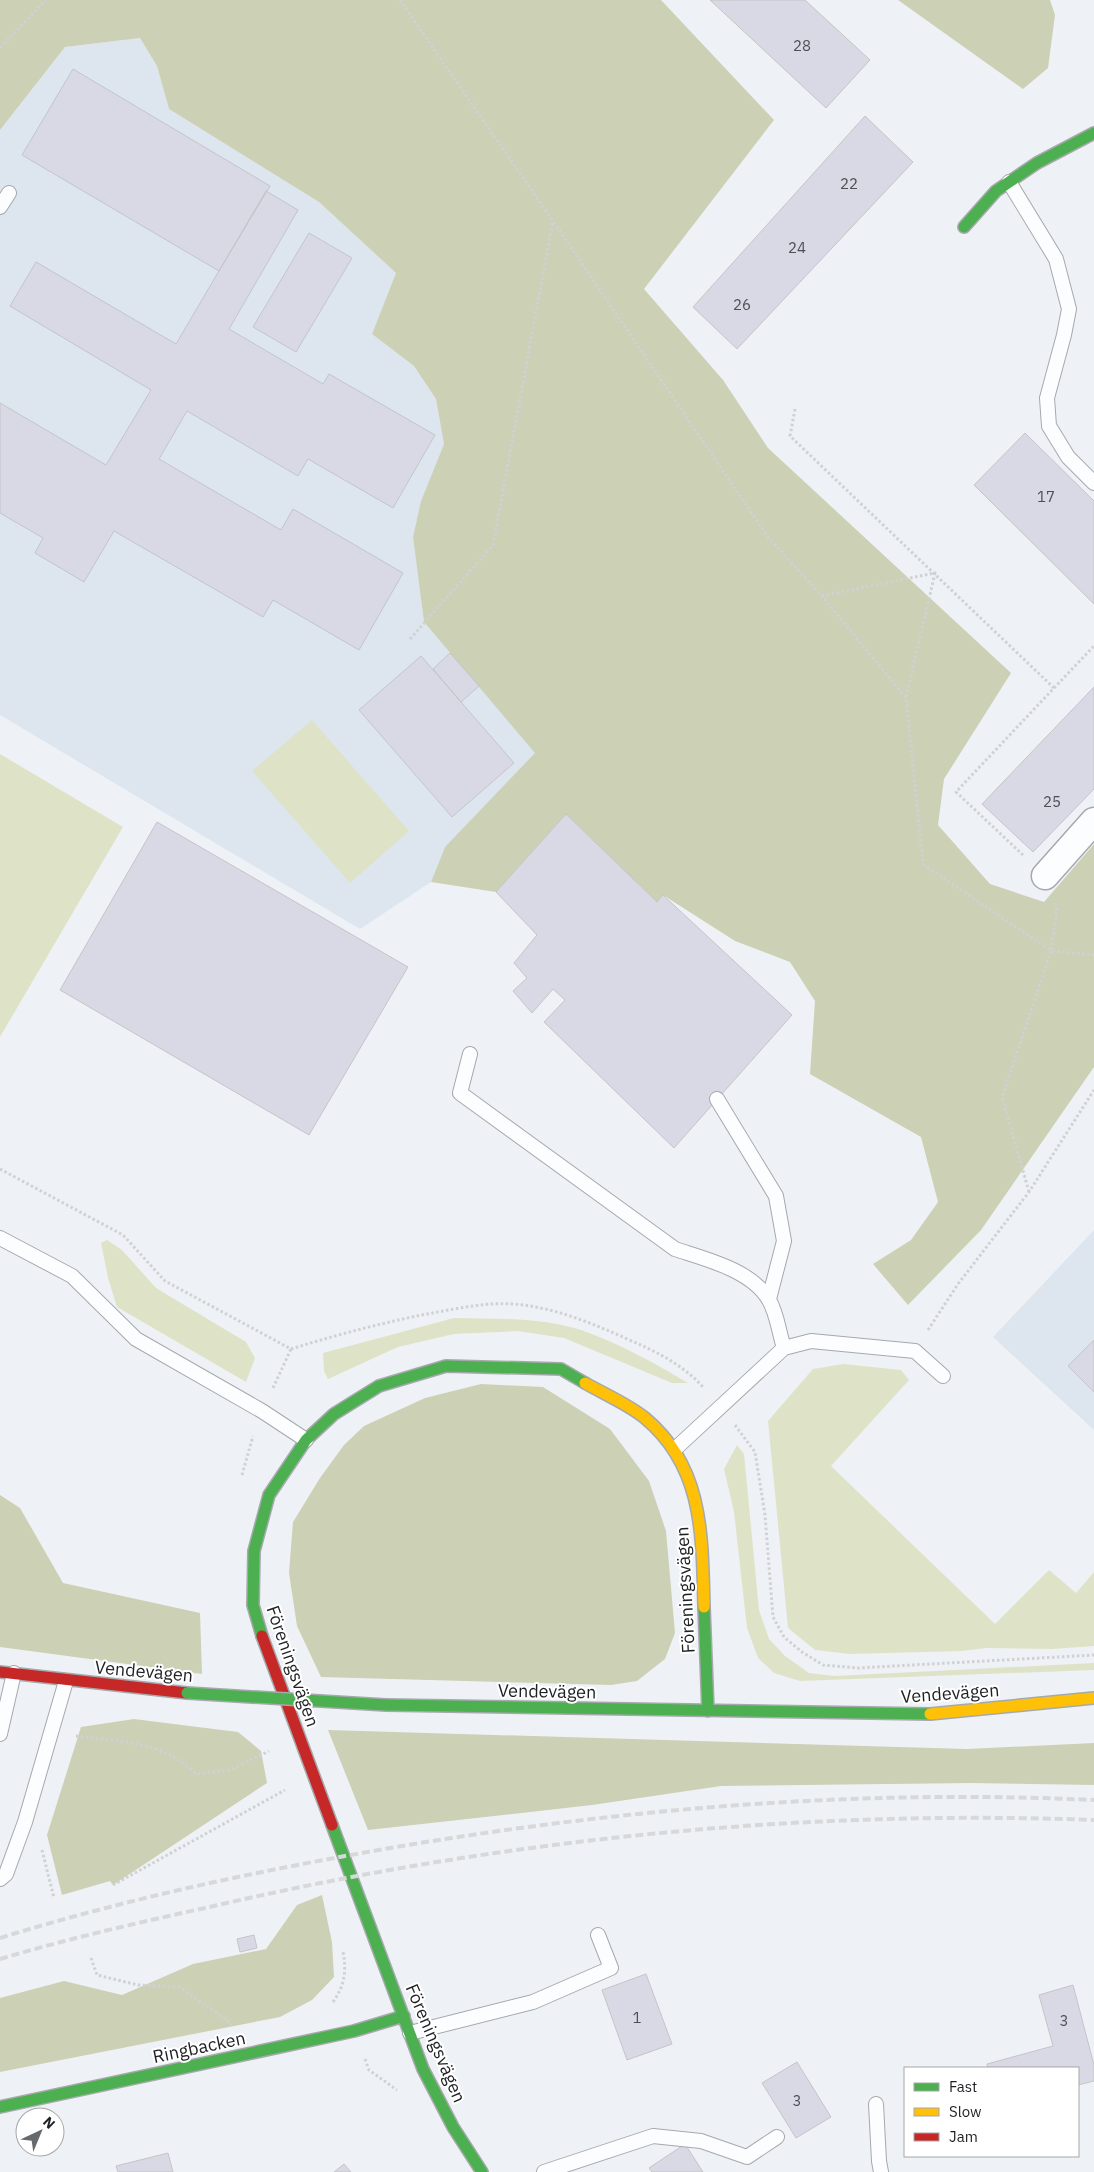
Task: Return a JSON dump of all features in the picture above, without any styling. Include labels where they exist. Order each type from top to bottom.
[{"type":"street","points":[[964,227],[996,190],[1037,163],[1094,133]]},
{"type":"street","points":[[1045,876],[1094,821]]},
{"type":"street","name":"Föreningsvägen","points":[[482,2172],[453,2127],[424,2069],[267,1652],[253,1605],[254,1551],[269,1495],[306,1440],[334,1414],[380,1386],[446,1366],[561,1369],[644,1417],[675,1449],[692,1484],[702,1532],[708,1711]]},
{"type":"street","name":"Vendevägen","points":[[7,1672],[66,1681],[187,1692],[386,1705],[919,1714],[1094,1698]]},
{"type":"street","name":"Ringbacken","points":[[0,2107],[354,2031],[404,2016]]},
{"type":"lane","points":[[1010,182],[1056,259],[1069,309],[1047,398],[1048,426],[1068,457],[1094,483]]},
{"type":"lane","points":[[0,207],[9,193]]},
{"type":"lane","points":[[470,1054],[460,1093],[675,1250],[714,1262],[745,1276],[769,1299],[784,1348]]},
{"type":"lane","points":[[717,1099],[776,1196],[784,1241],[769,1299]]},
{"type":"lane","points":[[0,1238],[72,1276],[136,1339],[262,1411],[306,1440]]},
{"type":"lane","points":[[675,1449],[784,1348],[811,1341],[915,1351],[943,1376]]},
{"type":"lane","points":[[0,1734],[7,1672]]},
{"type":"lane","points":[[0,1879],[6,1874],[26,1822],[66,1681]]},
{"type":"lane","points":[[410,2033],[533,2002],[611,1968],[598,1935]]},
{"type":"lane","points":[[876,2104],[878,2161],[881,2172]]},
{"type":"lane","points":[[544,2172],[653,2136],[701,2142],[747,2157],[777,2137]]},
{"type":"path","points":[[0,48],[46,0]]},
{"type":"path","points":[[400,0],[768,537],[822,596],[906,698]]},
{"type":"path","points":[[410,639],[493,546],[553,221]]},
{"type":"path","points":[[795,409],[790,436],[936,573],[1054,688]]},
{"type":"path","points":[[822,596],[936,573]]},
{"type":"path","points":[[936,573],[906,698],[922,864],[1051,951],[1094,954]]},
{"type":"path","points":[[1029,1192],[1002,1097],[1051,951],[1057,909],[1045,876],[956,792],[1094,646]]},
{"type":"path","points":[[915,1351],[958,1284],[1029,1192],[1094,1090]]},
{"type":"path","points":[[0,1169],[123,1235],[164,1281],[292,1349]]},
{"type":"path","points":[[51,1732],[130,1743],[161,1751],[175,1758],[197,1774],[230,1770],[270,1750]]},
{"type":"path","points":[[113,1885],[286,1790]]},
{"type":"path","points":[[26,1822],[36,1825],[54,1898]]},
{"type":"path","points":[[91,1958],[97,1975],[138,1985],[179,1987],[228,2021],[232,2028]]},
{"type":"shaded area","points":[[140,38],[157,66],[169,109],[319,202],[396,273],[372,334],[414,366],[436,399],[444,444],[421,501],[413,537],[424,622],[536,753],[445,847],[431,882],[360,929],[0,715],[0,130],[65,47]]},
{"type":"shaded area","points":[[1094,1230],[1094,1430],[993,1337]]},
{"type":"green space","points":[[0,0],[661,0],[774,120],[644,289],[723,380],[768,448],[1011,673],[944,779],[938,825],[990,884],[1044,902],[1094,844],[1094,1067],[981,1230],[908,1305],[873,1264],[911,1240],[938,1202],[921,1137],[810,1074],[815,1001],[790,962],[735,941],[663,895],[657,902],[566,814],[496,892],[431,882],[445,847],[535,753],[424,622],[413,537],[421,501],[444,444],[436,399],[414,366],[372,334],[396,273],[319,202],[169,109],[157,66],[140,38],[65,47],[0,130]]},
{"type":"green space","points":[[898,0],[1050,0],[1055,15],[1048,68],[1023,89]]},
{"type":"green space","points":[[312,720],[409,831],[350,883],[252,771]]},
{"type":"green space","points":[[0,754],[123,827],[0,1037]]},
{"type":"green space","points":[[107,1240],[122,1250],[156,1288],[246,1342],[255,1358],[246,1382],[117,1307],[108,1278],[101,1243]]},
{"type":"green space","points":[[454,1318],[534,1321],[581,1330],[623,1347],[688,1383],[672,1383],[564,1338],[518,1331],[454,1334],[398,1347],[328,1379],[324,1371],[323,1353]]},
{"type":"green space","points":[[843,1364],[901,1370],[909,1380],[831,1466],[995,1624],[1049,1570],[1076,1593],[1094,1572],[1094,1646],[1053,1649],[987,1648],[962,1651],[850,1654],[815,1650],[788,1628],[768,1421],[813,1369]]},
{"type":"green space","points":[[481,1384],[543,1387],[610,1429],[649,1481],[666,1531],[675,1633],[665,1659],[637,1681],[611,1685],[321,1677],[297,1626],[289,1573],[293,1522],[320,1478],[344,1445],[364,1426],[425,1398]]},
{"type":"green space","points":[[737,1445],[744,1454],[759,1610],[769,1639],[785,1656],[809,1673],[835,1676],[1094,1663],[1094,1670],[800,1681],[774,1673],[758,1658],[747,1628],[734,1512],[724,1469]]},
{"type":"green space","points":[[0,1495],[20,1508],[63,1583],[200,1613],[202,1674],[0,1647]]},
{"type":"green space","points":[[134,1719],[238,1732],[261,1751],[267,1783],[113,1885],[110,1881],[62,1895],[47,1835],[81,1727]]},
{"type":"green space","points":[[328,1730],[967,1749],[1094,1743],[1094,1785],[971,1783],[721,1786],[592,1805],[368,1830]]},
{"type":"green space","points":[[322,1895],[332,1942],[334,1977],[312,2000],[280,2017],[0,2072],[0,1998],[64,1981],[122,1995],[193,1964],[266,1949],[297,1905]]},
{"type":"building","points":[[710,0],[805,0],[870,60],[826,108]]},
{"type":"building","points":[[73,69],[270,186],[219,271],[22,155]]},
{"type":"building","points":[[865,116],[913,162],[737,349],[693,307]]},
{"type":"building","points":[[266,191],[298,210],[229,329],[323,384],[329,374],[435,435],[393,508],[308,459],[298,476],[187,411],[159,459],[281,530],[293,509],[403,573],[359,650],[273,600],[263,617],[114,531],[84,582],[35,553],[43,538],[0,513],[0,403],[106,465],[151,390],[10,306],[36,262],[176,344]]},
{"type":"building","points":[[309,233],[352,258],[296,352],[253,327]]},
{"type":"building","points":[[1025,433],[1094,501],[1094,604],[974,485]]},
{"type":"building","points":[[450,653],[479,686],[461,702],[433,669]]},
{"type":"building","points":[[421,656],[514,763],[452,817],[359,710]]},
{"type":"building","points":[[1094,687],[1094,789],[1033,852],[982,804]]},
{"type":"building","points":[[566,814],[657,902],[663,895],[792,1015],[674,1148],[544,1022],[565,1000],[553,989],[532,1013],[513,991],[527,978],[514,963],[537,935],[496,892]]},
{"type":"building","points":[[157,822],[408,967],[309,1135],[60,990]]},
{"type":"building","points":[[1094,1340],[1094,1392],[1068,1366]]},
{"type":"building","points":[[254,1935],[257,1948],[240,1952],[237,1939]]},
{"type":"building","points":[[646,1974],[672,2044],[627,2060],[602,1990]]},
{"type":"building","points":[[1073,1985],[1094,2065],[1094,2081],[1079,2085],[1079,2067],[988,2067],[987,2064],[1053,2046],[1039,1995]]},
{"type":"building","points":[[797,2062],[831,2117],[796,2138],[762,2083]]},
{"type":"building","points":[[685,2144],[703,2172],[652,2172],[649,2168]]},
{"type":"building","points":[[168,2153],[173,2172],[118,2172],[116,2166]]},
{"type":"building","points":[[344,2164],[351,2172],[334,2172]]},
{"type":"railway","points":[[0,1938],[97,1910],[246,1875],[396,1847],[482,1833],[569,1822],[656,1812],[831,1800],[919,1797],[1007,1797],[1094,1800]]},
{"type":"railway","points":[[0,1959],[127,1925],[314,1884],[535,1847],[646,1834],[758,1825],[982,1818],[1094,1820]]},
{"type":"traffic: fast","points":[[964,227],[996,191],[1037,163],[1094,133]]},
{"type":"traffic: fast","points":[[262,1636],[253,1605],[254,1551],[269,1495],[306,1440],[334,1414],[379,1386],[446,1366],[561,1369],[585,1383]]},
{"type":"traffic: fast","points":[[704,1607],[708,1711]]},
{"type":"traffic: fast","points":[[187,1693],[386,1705]]},
{"type":"traffic: fast","points":[[386,1705],[930,1714]]},
{"type":"traffic: fast","points":[[332,1825],[423,2069],[453,2127],[482,2172]]},
{"type":"traffic: fast","points":[[0,2107],[354,2031],[404,2016]]},
{"type":"traffic: slow","points":[[585,1383],[624,1404],[645,1418],[664,1437],[679,1458],[696,1504],[702,1554],[704,1607]]},
{"type":"traffic: slow","points":[[930,1714],[1094,1698]]},
{"type":"traffic: jam","points":[[262,1636],[332,1825]]},
{"type":"traffic: jam","points":[[0,1672],[187,1693]]}]
